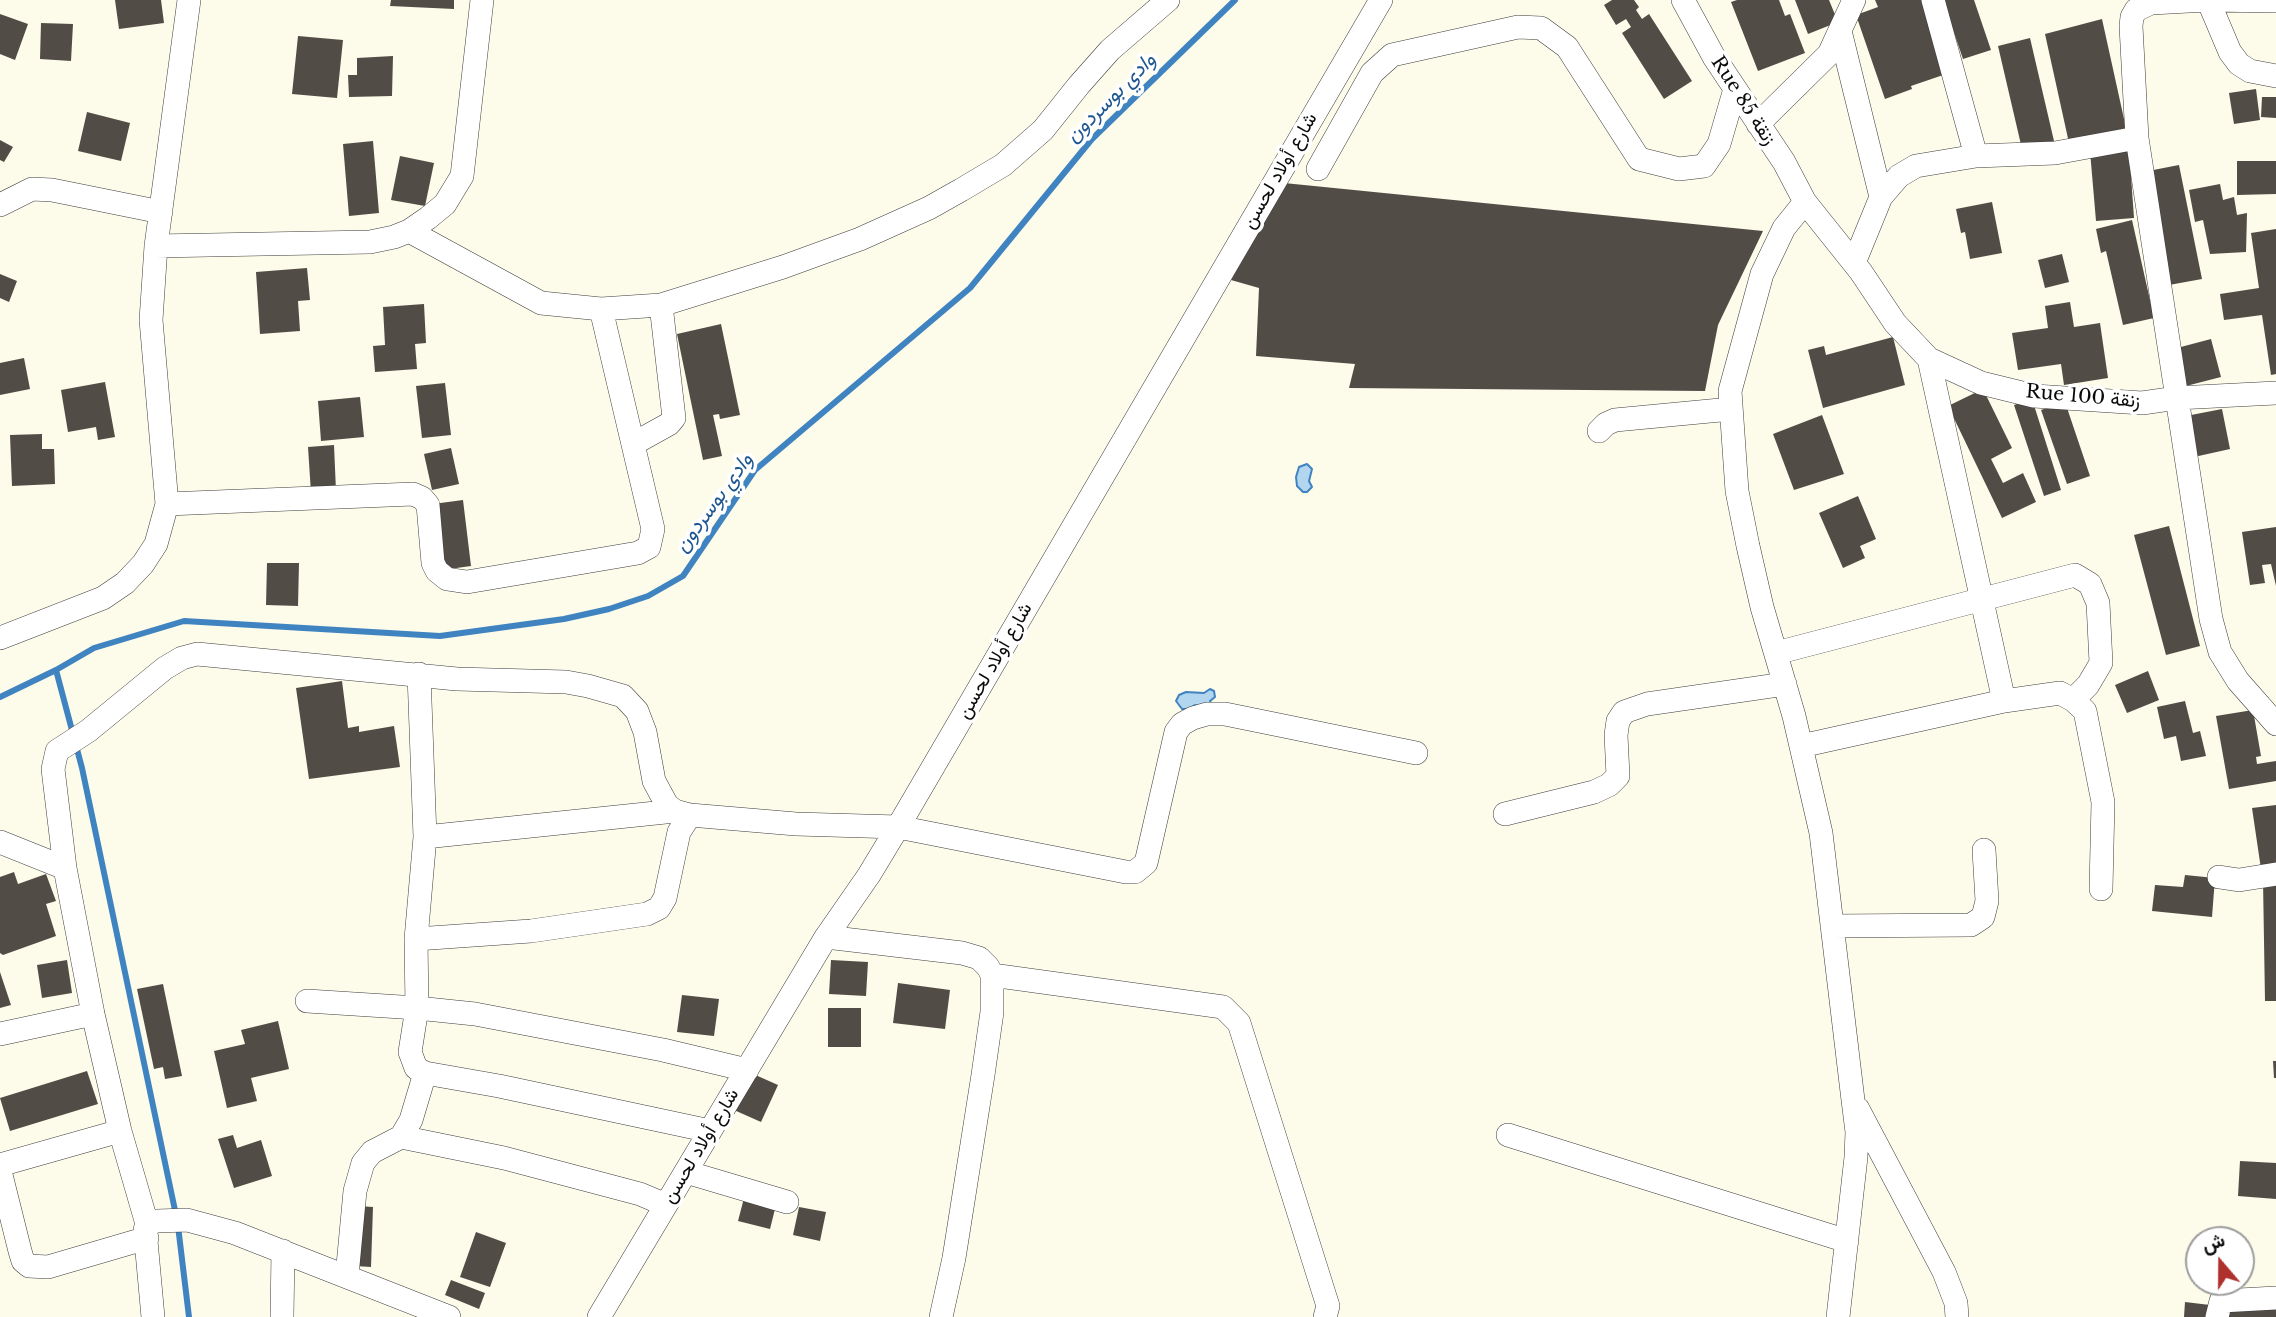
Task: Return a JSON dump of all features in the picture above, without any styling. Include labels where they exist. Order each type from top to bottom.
[{"type":"street","points":[[0,638],[103,598],[125,583],[143,564],[156,544],[167,504],[151,320],[156,246],[189,0]]},
{"type":"street","points":[[156,246],[370,242],[409,231],[445,204],[462,176],[482,0]]},
{"type":"street","points":[[409,231],[541,303],[601,309],[660,306],[860,239],[929,208],[1003,165],[1043,130],[1110,50],[1168,0]]},
{"type":"street","name":"شارع أولاد لحسن","points":[[599,1317],[826,937],[898,827],[1381,0]]},
{"type":"street","name":"Rue 85 زنقة","points":[[1683,0],[1714,58],[1784,162],[1805,202]]},
{"type":"street","points":[[1758,124],[1829,54],[1854,0]]},
{"type":"street","points":[[1933,0],[1976,156]]},
{"type":"street","points":[[2208,0],[2230,52],[2239,64],[2250,71],[2276,76]]},
{"type":"street","points":[[2276,1],[2151,3],[2136,10],[2131,26],[2137,138],[2204,584],[2220,652],[2238,681],[2276,724]]},
{"type":"street","points":[[1318,169],[1372,73],[1392,55],[1518,27],[1541,27],[1567,47],[1639,159],[1679,169],[1704,166],[1719,144],[1735,89]]},
{"type":"street","points":[[1840,31],[1881,197]]},
{"type":"street","points":[[1854,263],[1881,197],[1899,176],[1916,166],[1976,156],[2054,153],[2137,138]]},
{"type":"street","points":[[0,205],[32,189],[52,190],[161,212]]},
{"type":"street","points":[[1805,202],[1784,228],[1762,274],[1730,391],[1737,491],[1756,583],[1785,684],[1821,834],[1857,1132],[1838,1317]]},
{"type":"street","name":"Rue 100 زنقة","points":[[1805,202],[1854,263],[1895,323],[1929,359],[1981,383],[2034,396],[2142,404],[2177,398],[2276,393]]},
{"type":"street","points":[[633,444],[669,424],[674,418],[660,306]]},
{"type":"street","points":[[167,504],[413,494],[428,505],[433,563],[437,571],[447,579],[467,582],[638,553],[649,547],[653,529],[601,309]]},
{"type":"street","points":[[1929,359],[2004,701]]},
{"type":"street","points":[[1599,431],[1615,420],[1731,409]]},
{"type":"street","points":[[1776,653],[2075,575],[2090,584],[2098,603],[2101,663],[2088,685],[2073,700]]},
{"type":"street","points":[[153,1317],[162,1226],[120,1130],[93,1014],[65,868],[52,769],[57,751],[88,731],[165,668],[182,658],[197,654],[457,679],[566,682],[588,685],[624,696],[637,711],[645,732],[654,781],[659,793],[667,805],[682,813]]},
{"type":"street","points":[[419,674],[425,837],[416,939],[417,1007],[410,1052],[416,1068],[425,1073],[710,1131]]},
{"type":"street","points":[[1505,814],[1594,792],[1609,785],[1618,776],[1616,735],[1618,721],[1624,712],[1647,704],[1785,684]]},
{"type":"street","points":[[1801,746],[2004,701],[2060,693],[2085,711],[2102,802],[2101,889]]},
{"type":"street","points":[[425,837],[682,813],[796,824],[898,827],[1135,872],[1146,863],[1150,853],[1176,732],[1192,718],[1207,714],[1225,714],[1416,753]]},
{"type":"street","points":[[416,939],[531,932],[647,914],[659,908],[665,898],[682,813]]},
{"type":"street","points":[[0,842],[65,868]]},
{"type":"street","points":[[1832,926],[1971,925],[1983,917],[1986,901],[1984,850]]},
{"type":"street","points":[[2219,877],[2239,880],[2276,874]]},
{"type":"street","points":[[826,937],[962,953],[979,958],[992,975],[992,1012],[983,1075],[954,1258],[941,1317]]},
{"type":"street","points":[[992,975],[1223,1007],[1239,1023],[1328,1306],[1325,1317]]},
{"type":"street","points":[[307,1001],[417,1007],[542,1026],[747,1070]]},
{"type":"street","points":[[0,1034],[93,1014]]},
{"type":"street","points":[[347,1276],[355,1191],[363,1163],[372,1152],[401,1137],[411,1120],[425,1073]]},
{"type":"street","points":[[1853,1100],[1944,1272],[1956,1303],[1957,1317]]},
{"type":"street","points":[[0,1165],[120,1130]]},
{"type":"street","points":[[1508,1135],[1847,1241]]},
{"type":"street","points":[[401,1137],[529,1165],[640,1194],[666,1205]]},
{"type":"street","points":[[0,1171],[19,1251],[25,1264],[29,1266],[48,1267],[162,1226],[235,1233],[449,1317]]},
{"type":"street","points":[[686,1172],[787,1202]]},
{"type":"street","points":[[282,1317],[283,1251]]},
{"type":"street","points":[[2217,1317],[2221,1301],[2276,1298]]},
{"type":"water","points":[[1307,464],[1312,469],[1309,481],[1312,487],[1303,492],[1297,486],[1296,477],[1299,467]]},
{"type":"water","points":[[1210,689],[1214,691],[1215,697],[1210,701],[1212,705],[1206,709],[1195,705],[1182,709],[1176,701],[1179,695],[1186,692],[1204,693]]},
{"type":"building","points":[[115,0],[161,0],[164,23],[119,29]]},
{"type":"building","points":[[391,0],[454,0],[454,9],[390,6]]},
{"type":"building","points":[[1612,0],[1634,0],[1642,19],[1649,14],[1692,81],[1664,99],[1622,33],[1631,27],[1626,19],[1616,25],[1604,5]]},
{"type":"building","points":[[1779,0],[1785,16],[1790,14],[1805,53],[1758,71],[1731,2]]},
{"type":"building","points":[[1795,0],[1829,0],[1838,22],[1808,34]]},
{"type":"building","points":[[1875,0],[1924,0],[1949,73],[1911,86],[1912,89],[1885,99],[1856,15],[1878,7]]},
{"type":"building","points":[[1943,0],[1974,0],[1991,50],[1963,59]]},
{"type":"building","points":[[0,14],[28,24],[15,60],[0,54]]},
{"type":"building","points":[[2102,19],[2126,128],[2069,143],[2045,34]]},
{"type":"building","points":[[41,23],[73,24],[71,61],[40,59]]},
{"type":"building","points":[[298,36],[343,40],[337,98],[292,94]]},
{"type":"building","points":[[2030,38],[2054,141],[2022,149],[1998,46]]},
{"type":"building","points":[[393,56],[392,96],[349,97],[348,75],[357,75],[357,58]]},
{"type":"building","points":[[2256,89],[2260,120],[2234,124],[2229,93]]},
{"type":"building","points":[[2262,97],[2276,97],[2276,118],[2261,117]]},
{"type":"building","points":[[87,112],[130,123],[121,161],[78,151]]},
{"type":"building","points":[[0,140],[13,147],[4,162],[0,160]]},
{"type":"building","points":[[373,141],[379,213],[349,216],[343,144]]},
{"type":"building","points":[[2129,148],[2134,218],[2096,221],[2090,151]]},
{"type":"building","points":[[400,156],[434,163],[425,206],[391,200]]},
{"type":"building","points":[[2237,161],[2276,161],[2276,194],[2237,195]]},
{"type":"building","points":[[2179,165],[2202,279],[2169,285],[2148,171]]},
{"type":"building","points":[[1284,183],[1763,231],[1718,325],[1705,391],[1349,388],[1355,364],[1256,356],[1259,288],[1231,280]]},
{"type":"building","points":[[2220,184],[2223,200],[2234,197],[2237,215],[2247,213],[2246,252],[2210,254],[2203,220],[2195,222],[2189,190]]},
{"type":"building","points":[[1992,202],[2002,253],[1970,259],[1965,232],[1961,233],[1956,209]]},
{"type":"building","points":[[2132,220],[2154,318],[2123,325],[2106,251],[2101,253],[2096,229]]},
{"type":"building","points":[[2276,229],[2276,374],[2271,375],[2262,315],[2224,320],[2220,294],[2259,288],[2251,233]]},
{"type":"building","points":[[2062,254],[2069,282],[2045,288],[2038,260]]},
{"type":"building","points":[[307,268],[310,300],[298,301],[300,331],[260,334],[256,272]]},
{"type":"building","points":[[0,274],[17,281],[9,302],[0,298]]},
{"type":"building","points":[[2070,302],[2074,327],[2100,323],[2108,378],[2064,385],[2061,364],[2018,370],[2012,333],[2048,328],[2045,306]]},
{"type":"building","points":[[424,304],[426,343],[415,344],[417,369],[375,372],[373,346],[385,345],[383,307]]},
{"type":"building","points":[[721,324],[740,415],[720,419],[719,414],[713,415],[722,456],[703,460],[677,334]]},
{"type":"building","points":[[1893,337],[1905,385],[1823,408],[1808,350],[1824,346],[1826,355]]},
{"type":"building","points":[[2211,339],[2221,377],[2186,386],[2177,348]]},
{"type":"building","points":[[24,358],[30,389],[0,395],[0,363]]},
{"type":"building","points":[[105,382],[115,437],[98,440],[96,427],[68,432],[61,390]]},
{"type":"building","points":[[445,383],[451,435],[422,438],[416,386]]},
{"type":"building","points":[[1983,389],[2012,448],[1991,459],[2003,483],[2023,473],[2036,502],[2002,518],[1948,406]]},
{"type":"building","points":[[360,397],[364,437],[321,441],[318,401]]},
{"type":"building","points":[[2032,399],[2061,490],[2044,496],[2014,405]]},
{"type":"building","points":[[2065,402],[2090,476],[2067,484],[2041,410]]},
{"type":"building","points":[[2222,409],[2230,449],[2194,457],[2186,416]]},
{"type":"building","points":[[1822,415],[1844,474],[1794,490],[1773,434]]},
{"type":"building","points":[[42,434],[42,449],[54,449],[55,484],[12,486],[10,435]]},
{"type":"building","points":[[334,445],[336,491],[311,493],[308,447]]},
{"type":"building","points":[[451,448],[459,484],[432,490],[424,454]]},
{"type":"building","points":[[1858,496],[1876,539],[1860,546],[1865,558],[1843,568],[1819,513]]},
{"type":"building","points":[[463,500],[471,566],[442,570],[433,504]]},
{"type":"building","points":[[2169,526],[2200,646],[2166,655],[2134,535]]},
{"type":"building","points":[[2276,527],[2276,586],[2271,564],[2262,565],[2265,583],[2250,585],[2242,532]]},
{"type":"building","points":[[267,563],[299,563],[298,606],[266,605]]},
{"type":"building","points":[[2148,671],[2159,700],[2127,713],[2115,685]]},
{"type":"building","points":[[342,681],[348,728],[359,726],[359,732],[394,726],[400,767],[309,779],[296,688]]},
{"type":"building","points":[[2185,701],[2193,733],[2200,731],[2206,756],[2181,761],[2176,736],[2164,739],[2157,707]]},
{"type":"building","points":[[2253,710],[2261,756],[2256,757],[2257,764],[2276,761],[2276,781],[2229,789],[2216,716]]},
{"type":"building","points":[[2276,805],[2276,866],[2261,869],[2252,808]]},
{"type":"building","points":[[14,872],[18,884],[46,874],[56,901],[46,904],[56,936],[3,955],[0,953],[0,877]]},
{"type":"building","points":[[2185,875],[2215,878],[2212,917],[2152,911],[2155,885],[2183,887]]},
{"type":"building","points":[[2263,880],[2276,880],[2276,1001],[2265,1001]]},
{"type":"building","points":[[67,960],[72,993],[42,998],[37,965]]},
{"type":"building","points":[[831,960],[868,962],[866,996],[829,994]]},
{"type":"building","points":[[0,972],[11,1005],[0,1008]]},
{"type":"building","points":[[898,983],[950,990],[945,1029],[893,1023]]},
{"type":"building","points":[[163,984],[182,1076],[165,1079],[163,1067],[154,1069],[137,989]]},
{"type":"building","points":[[682,995],[719,999],[714,1036],[677,1032]]},
{"type":"building","points":[[828,1008],[861,1008],[861,1047],[828,1047]]},
{"type":"building","points":[[278,1021],[289,1069],[251,1078],[257,1101],[227,1108],[214,1051],[245,1044],[241,1030]]},
{"type":"building","points":[[2273,1061],[2276,1061],[2276,1078],[2274,1078]]},
{"type":"building","points":[[87,1071],[98,1104],[10,1131],[0,1098]]},
{"type":"building","points":[[751,1073],[778,1085],[761,1122],[734,1110]]},
{"type":"building","points":[[233,1135],[237,1148],[261,1140],[272,1176],[234,1188],[218,1139]]},
{"type":"building","points":[[2240,1161],[2276,1163],[2276,1199],[2238,1196]]},
{"type":"building","points":[[744,1198],[776,1205],[770,1229],[738,1221]]},
{"type":"building","points":[[358,1206],[373,1207],[371,1267],[355,1266]]},
{"type":"building","points":[[799,1207],[826,1212],[820,1241],[793,1235]]},
{"type":"building","points":[[476,1232],[506,1243],[490,1287],[460,1277]]},
{"type":"building","points":[[451,1280],[485,1293],[479,1309],[445,1295]]},
{"type":"building","points":[[2185,1302],[2210,1305],[2209,1317],[2184,1317]]},
{"type":"building","points":[[2276,1302],[2276,1317],[2222,1317],[2222,1304]]},
{"type":"waterway","name":"وادي بوسردون","points":[[0,697],[94,648],[184,621],[440,636],[564,619],[609,609],[648,596],[683,576],[755,470],[970,288],[1092,139],[1235,0]]},
{"type":"waterway","points":[[56,670],[82,768],[176,1215]]},
{"type":"waterway","points":[[178,1226],[189,1317]]}]
